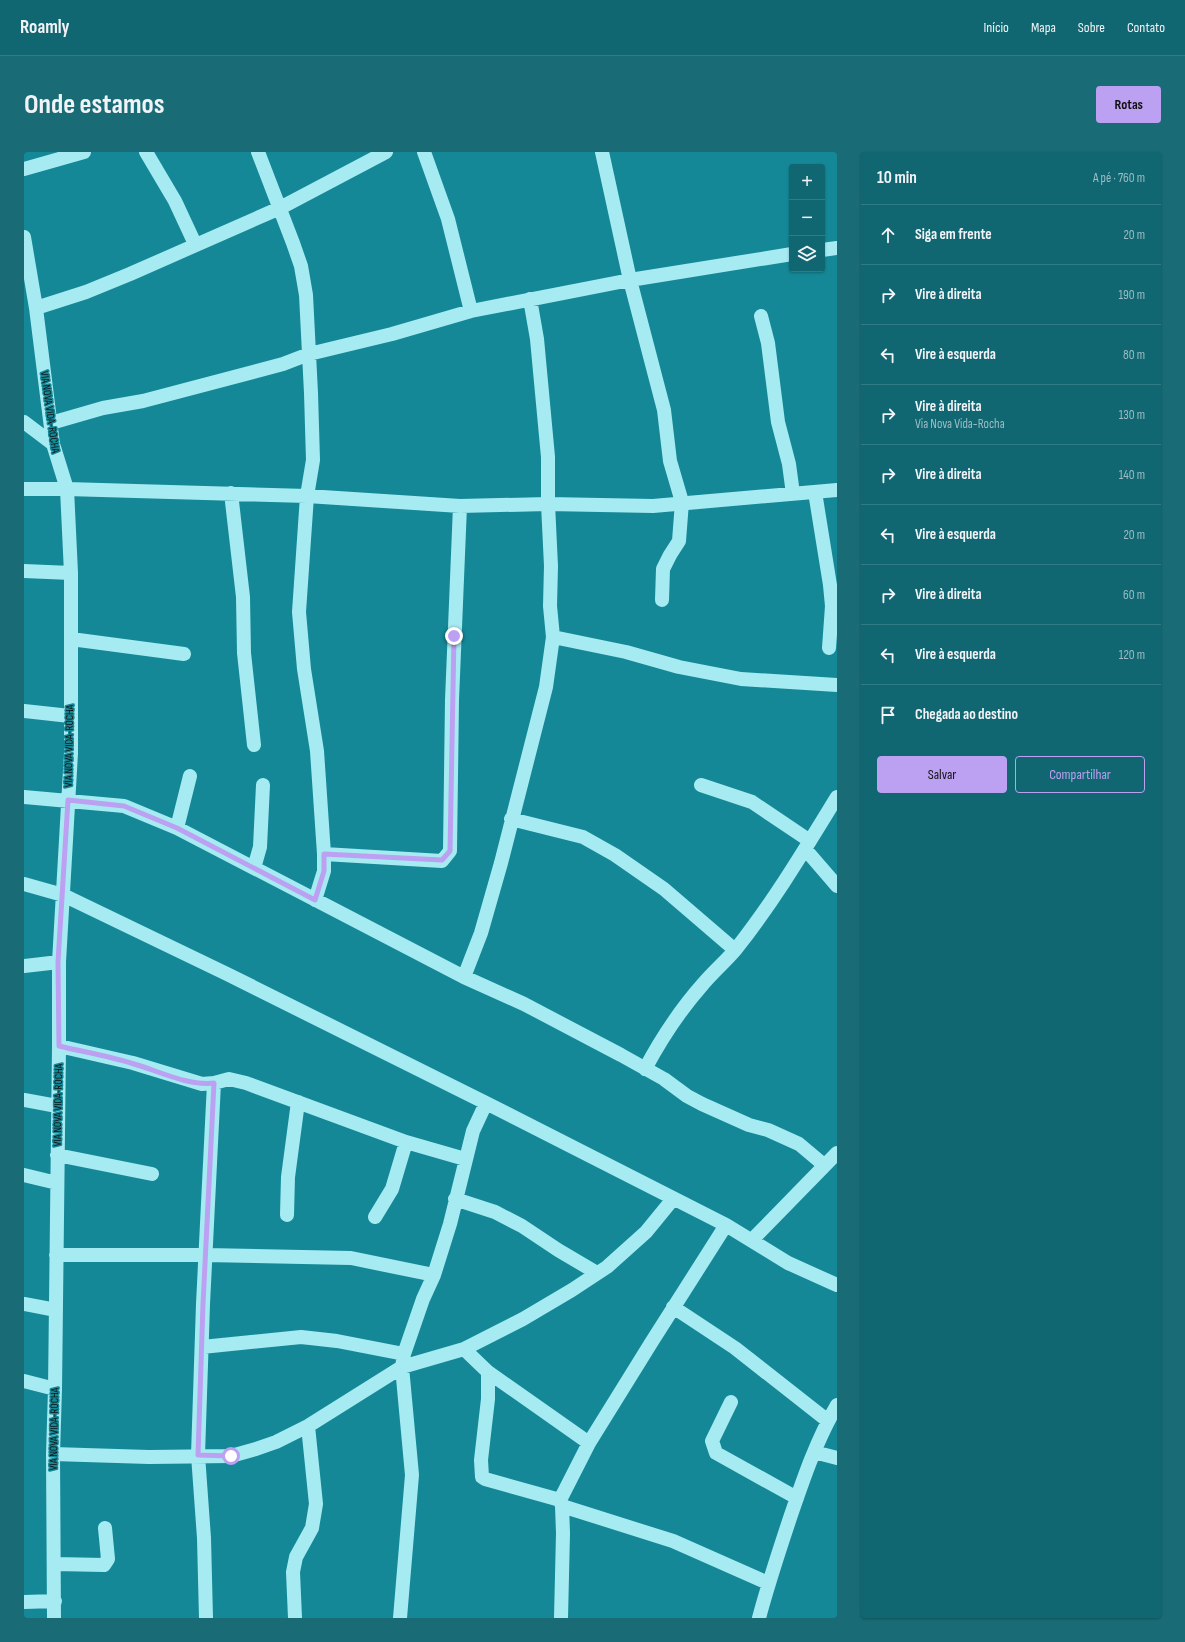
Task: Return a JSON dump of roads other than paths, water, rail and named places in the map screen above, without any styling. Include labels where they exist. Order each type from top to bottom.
[{"type":"street","points":[[24,169],[84,152]]},
{"type":"street","points":[[146,152],[176,201],[195,244]]},
{"type":"street","points":[[258,152],[301,266],[306,295],[310,354],[313,460],[307,496],[299,612],[302,653],[317,751],[324,854],[324,871],[315,900]]},
{"type":"street","points":[[36,308],[86,292],[280,208],[386,152]]},
{"type":"street","points":[[424,152],[448,219],[471,311]]},
{"type":"street","points":[[602,152],[630,280],[664,410],[670,461],[682,502],[679,541],[663,569],[662,600]]},
{"type":"street","name":"VIA NOVA VIDA-ROCHA","points":[[24,237],[36,308],[53,444],[67,489],[71,573],[71,753],[58,962],[59,1046],[53,1454],[55,1564],[54,1618]]},
{"type":"street","points":[[825,250],[837,248]]},
{"type":"street","points":[[51,424],[103,408],[143,401],[283,364],[310,354],[392,334],[471,311],[630,280],[789,254]]},
{"type":"street","points":[[464,977],[481,933],[512,819],[546,686],[553,637],[550,606],[551,566],[548,504],[548,457],[537,339],[530,299]]},
{"type":"street","points":[[760,316],[768,343],[778,422],[789,464],[793,494]]},
{"type":"street","points":[[24,422],[53,444]]},
{"type":"street","points":[[24,490],[67,489],[231,493],[307,496],[460,506],[548,504],[653,506],[682,502],[837,490]]},
{"type":"street","points":[[814,492],[830,585],[832,606],[828,648]]},
{"type":"street","points":[[231,493],[242,597],[244,653],[254,745]]},
{"type":"street","points":[[324,854],[442,860],[450,851],[452,700],[460,506]]},
{"type":"street","points":[[24,571],[71,573]]},
{"type":"street","points":[[553,637],[626,652],[679,667],[741,679],[837,686]]},
{"type":"street","points":[[71,640],[184,654]]},
{"type":"street","points":[[24,711],[70,716]]},
{"type":"street","points":[[177,828],[190,776]]},
{"type":"street","points":[[254,868],[260,846],[263,785]]},
{"type":"street","points":[[701,785],[752,802],[808,846],[837,886]]},
{"type":"street","points":[[24,797],[124,806],[177,828],[464,977],[524,1004],[664,1079],[687,1096],[702,1104],[749,1125],[768,1130],[799,1144],[824,1165]]},
{"type":"street","points":[[645,1069],[662,1039],[684,1009],[703,984],[735,950],[770,904],[808,846],[837,797]]},
{"type":"street","points":[[512,819],[583,837],[609,852],[664,889],[735,950]]},
{"type":"street","points":[[24,884],[63,895],[486,1103],[726,1226],[752,1240],[788,1263],[837,1285]]},
{"type":"street","points":[[24,966],[58,962]]},
{"type":"street","points":[[59,1046],[133,1063],[191,1082],[202,1084],[214,1083],[229,1079],[246,1083],[406,1142],[465,1159]]},
{"type":"street","points":[[206,1618],[204,1538],[198,1455],[214,1083]]},
{"type":"street","points":[[24,1100],[57,1106]]},
{"type":"street","points":[[287,1215],[288,1177],[298,1102]]},
{"type":"street","points":[[400,1618],[412,1475],[403,1361],[423,1299],[434,1275],[450,1224],[473,1131],[486,1103]]},
{"type":"street","points":[[375,1217],[392,1189],[406,1142]]},
{"type":"street","points":[[752,1240],[837,1153]]},
{"type":"street","points":[[57,1155],[152,1174]]},
{"type":"street","points":[[24,1175],[57,1183]]},
{"type":"street","points":[[53,1454],[149,1457],[198,1455],[231,1456],[276,1442],[308,1426],[403,1361],[464,1349],[523,1318],[607,1267],[646,1232],[673,1198]]},
{"type":"street","points":[[455,1199],[495,1212],[522,1226],[558,1250],[597,1273]]},
{"type":"street","points":[[561,1618],[561,1503],[589,1443],[673,1307],[726,1226]]},
{"type":"street","points":[[56,1255],[206,1255],[351,1258],[434,1275]]},
{"type":"street","points":[[24,1304],[56,1310]]},
{"type":"street","points":[[673,1307],[735,1348],[828,1421]]},
{"type":"street","points":[[202,1347],[301,1337],[337,1341],[403,1361]]},
{"type":"street","points":[[464,1349],[488,1372],[589,1443]]},
{"type":"street","points":[[488,1372],[488,1399],[481,1460],[482,1477],[673,1541],[768,1583]]},
{"type":"street","points":[[24,1381],[55,1389]]},
{"type":"street","points":[[731,1402],[712,1441],[716,1453],[797,1498]]},
{"type":"street","points":[[759,1618],[768,1583],[797,1498],[814,1452],[837,1405]]},
{"type":"street","points":[[295,1618],[293,1572],[296,1557],[312,1528],[316,1517],[308,1426]]},
{"type":"street","points":[[814,1452],[837,1458]]},
{"type":"street","points":[[55,1564],[104,1565],[108,1559],[106,1528]]},
{"type":"street","points":[[24,1602],[55,1601]]}]
